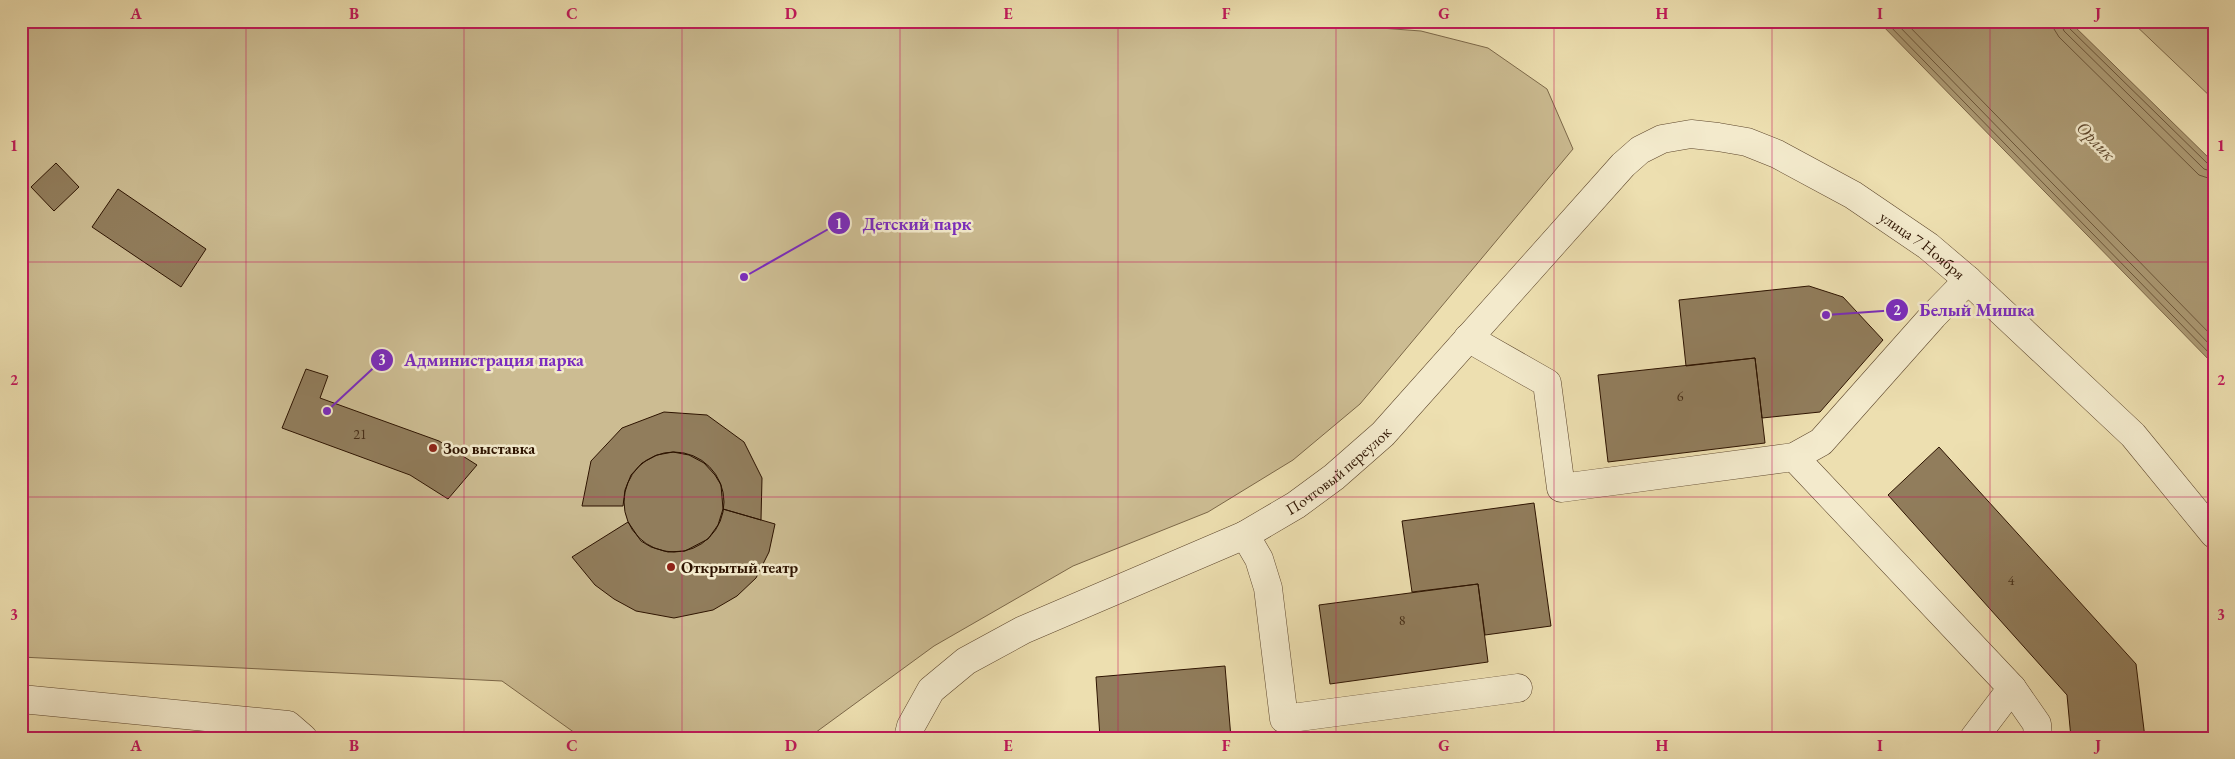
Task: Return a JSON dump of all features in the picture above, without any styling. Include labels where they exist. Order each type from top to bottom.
[{"type":"street","name":"улица 7 Ноября","points":[[1662,139],[1691,134],[1718,137],[1747,142],[1777,154],[1853,196],[1928,246],[1968,280],[2133,434],[2214,534]]},
{"type":"street","name":"Почтовый переулок","points":[[908,738],[910,726],[931,690],[966,661],[1023,630],[1245,535],[1296,505],[1334,477],[1383,434],[1623,165],[1640,150],[1662,139]]},
{"type":"street","points":[[1468,338],[1547,383],[1561,488],[1794,457],[1821,442],[1968,280]]},
{"type":"street","points":[[1794,457],[2012,688],[2036,724],[2038,738]]},
{"type":"street","points":[[1245,535],[1259,559],[1268,588],[1286,729],[1518,688]]},
{"type":"street","points":[[1974,738],[2012,688]]},
{"type":"street","points":[[21,698],[295,731]]},
{"type":"shaded area","points":[[21,21],[1286,21],[1421,31],[1488,48],[1547,89],[1573,149],[1360,404],[1293,460],[1208,512],[1073,566],[934,646],[808,738],[582,738],[502,681],[21,657]]},
{"type":"shaded area","points":[[2131,21],[2214,21],[2214,100]]},
{"type":"water","name":"Орлик","points":[[1878,21],[2069,21],[2214,163],[2214,365]]},
{"type":"building","points":[[56,163],[79,187],[54,211],[31,187]]},
{"type":"building","points":[[118,189],[206,249],[181,287],[92,227]]},
{"type":"building","points":[[1809,286],[1843,297],[1883,340],[1820,412],[1762,418],[1755,358],[1686,366],[1679,300]]},
{"type":"building","points":[[1755,358],[1765,443],[1608,462],[1598,375]]},
{"type":"building","points":[[306,369],[328,376],[320,398],[439,441],[477,465],[448,499],[410,475],[282,428]]},
{"type":"building","points":[[664,412],[707,415],[744,442],[762,478],[761,520],[723,509],[721,485],[715,475],[704,463],[689,455],[673,452],[657,455],[642,463],[631,475],[625,490],[623,506],[582,506],[591,461],[622,428]]},
{"type":"building","points":[[1939,447],[2136,664],[2145,738],[2071,738],[2067,695],[1888,495]]},
{"type":"building","points":[[674,452],[693,456],[709,467],[720,483],[724,502],[720,521],[709,537],[693,548],[674,552],[655,548],[639,537],[628,521],[624,502],[628,483],[639,467],[655,456]]},
{"type":"building","points":[[1534,503],[1551,626],[1485,635],[1478,584],[1412,592],[1402,521]]},
{"type":"building","name":"Открытый театр","points":[[723,509],[775,524],[769,552],[756,578],[737,596],[713,610],[674,618],[636,611],[614,599],[595,585],[572,557],[628,522],[641,541],[651,547],[668,552],[685,551],[708,539],[718,525]]},
{"type":"building","points":[[1478,584],[1488,662],[1330,684],[1319,605]]},
{"type":"building","points":[[1225,666],[1231,738],[1100,738],[1096,677]]},
{"type":"place","name":"Детский парк","points":[[744,277]]},
{"type":"place","name":"Белый Мишка","points":[[1826,315]]},
{"type":"place","name":"Администрация парка","points":[[327,411]]},
{"type":"place","name":"Зоо выставка","points":[[433,448]]},
{"type":"place","name":"Открытый театр","points":[[671,567]]}]
